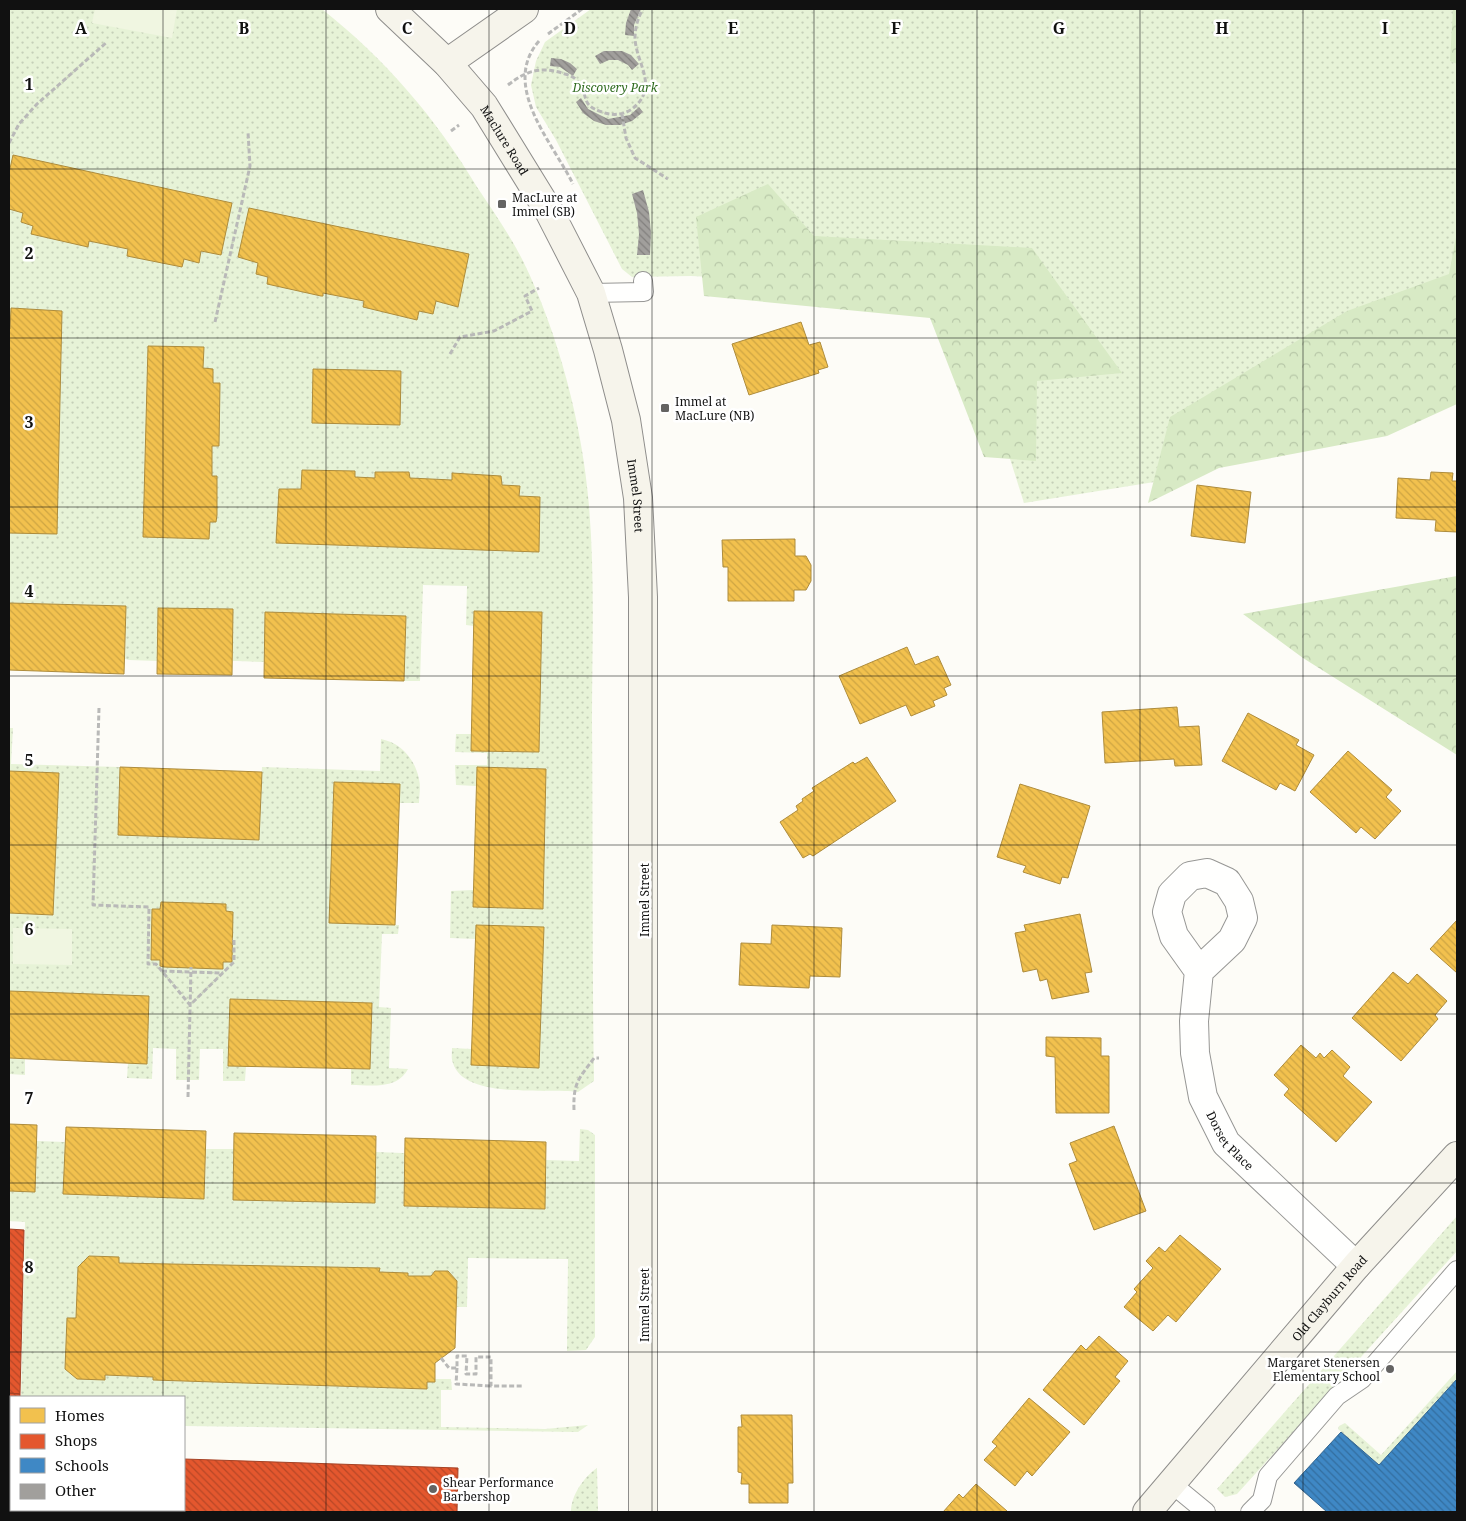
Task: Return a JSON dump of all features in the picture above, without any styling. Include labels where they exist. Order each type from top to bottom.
[{"type":"street","name":"Maclure Road","points":[[390,9],[447,63],[484,106],[550,213],[591,293]]},
{"type":"street","points":[[447,63],[524,9]]},
{"type":"street","name":"Immel Street","points":[[591,293],[626,420],[638,498],[643,597],[643,1512]]},
{"type":"street","name":"Dorset Place","points":[[1199,971],[1194,1021],[1195,1053],[1202,1097],[1226,1143],[1356,1266]]},
{"type":"street","name":"Old Clayburn Road","points":[[1147,1512],[1356,1266],[1457,1156]]},
{"type":"lane","points":[[591,293],[644,292],[643,282]]},
{"type":"lane","points":[[1250,1512],[1262,1500],[1268,1476],[1337,1396],[1362,1379],[1457,1270]]},
{"type":"lane","points":[[1172,1484],[1206,1512]]},
{"type":"path","points":[[577,192],[565,167],[534,117],[524,75],[528,60],[538,42],[582,9]]},
{"type":"path","points":[[517,78],[538,70],[551,69],[573,76],[581,86],[585,101],[590,107],[611,114],[622,114],[629,111],[640,100],[645,87],[644,69],[635,38],[638,17],[642,9]]},
{"type":"path","points":[[9,143],[19,124],[37,104],[107,42]]},
{"type":"path","points":[[622,114],[626,138],[635,158],[668,179]]},
{"type":"path","points":[[215,322],[250,166],[248,132]]},
{"type":"path","points":[[450,354],[460,337],[494,331],[532,312],[525,296],[539,288]]},
{"type":"path","points":[[99,708],[93,905],[149,907],[148,964],[156,964],[190,1005]]},
{"type":"path","points":[[190,1005],[234,962],[234,939],[232,939]]},
{"type":"path","points":[[161,970],[191,969],[224,973]]},
{"type":"path","points":[[188,1097],[191,969]]},
{"type":"path","points":[[574,1110],[573,1091],[580,1077],[594,1058],[599,1058]]},
{"type":"path","points":[[491,1386],[491,1357],[476,1357],[476,1374],[466,1374],[467,1356],[457,1356],[456,1384],[491,1386],[523,1386]]},
{"type":"path","points":[[441,1358],[449,1368],[457,1368]]},
{"type":"green space","points":[[9,9],[322,9],[388,69],[426,113],[461,161],[518,251],[547,318],[567,381],[581,444],[591,533],[593,587],[594,1081],[578,1092],[508,1090],[473,1083],[460,1075],[452,1058],[452,1048],[472,1049],[543,927],[476,925],[476,939],[450,938],[451,891],[473,890],[473,907],[543,909],[546,769],[477,767],[476,786],[456,785],[455,765],[487,765],[487,753],[455,752],[456,734],[471,734],[471,751],[539,752],[541,613],[474,611],[474,626],[466,625],[467,586],[423,585],[420,681],[404,681],[406,616],[266,612],[264,662],[233,661],[233,609],[158,608],[157,661],[125,659],[126,606],[9,603]]},
{"type":"green space","points":[[95,9],[177,9],[172,38],[92,23]]},
{"type":"green space","name":"Discovery Park","points":[[591,9],[1457,9],[1457,345],[1179,478],[1024,503],[956,289],[691,276],[632,277],[622,269],[556,140],[536,107],[531,85],[536,61],[545,42]]},
{"type":"green space","points":[[1453,9],[1457,9],[1457,64],[1450,61]]},
{"type":"green space","points":[[768,184],[814,236],[1032,248],[1122,373],[1037,381],[1036,461],[984,457],[930,318],[704,296],[696,217]]},
{"type":"green space","points":[[1457,232],[1457,404],[1387,436],[1219,468],[1148,503],[1170,417],[1347,311],[1449,274]]},
{"type":"green space","points":[[1457,576],[1457,755],[1303,658],[1243,614]]},
{"type":"green space","points":[[9,728],[13,728],[11,764],[120,767],[118,835],[259,840],[262,767],[380,771],[381,739],[401,748],[417,772],[420,785],[419,803],[400,803],[400,785],[330,923],[399,925],[398,934],[382,934],[379,1007],[391,1008],[389,1068],[408,1069],[403,1076],[383,1085],[351,1085],[351,1069],[370,1069],[372,1003],[230,999],[246,1066],[245,1081],[223,1081],[223,1049],[200,1049],[199,1080],[176,1080],[176,1049],[153,1048],[152,1079],[127,1078],[128,1063],[147,1063],[149,996],[9,991],[9,913],[53,915],[59,773],[9,771]]},
{"type":"green space","points":[[13,928],[72,929],[72,965],[13,964]]},
{"type":"green space","points":[[9,1058],[25,1059],[25,1075],[9,1074]]},
{"type":"green space","points":[[580,1129],[588,1130],[595,1135],[595,1337],[586,1350],[567,1351],[568,1259],[468,1258],[467,1307],[457,1307],[457,1281],[448,1271],[435,1271],[431,1276],[408,1276],[408,1273],[379,1272],[379,1268],[119,1263],[119,1257],[89,1256],[78,1267],[76,1318],[67,1318],[65,1368],[77,1379],[105,1380],[105,1375],[153,1377],[153,1380],[427,1389],[427,1382],[434,1382],[435,1379],[451,1379],[452,1390],[441,1390],[441,1427],[545,1429],[588,1425],[578,1432],[185,1426],[185,1396],[21,1396],[25,1222],[9,1221],[9,1191],[35,1192],[37,1141],[65,1142],[64,1194],[204,1198],[206,1149],[234,1149],[233,1200],[374,1203],[376,1152],[405,1153],[404,1206],[544,1209],[546,1160],[579,1161]]},
{"type":"green space","points":[[1457,1216],[1457,1251],[1237,1494],[1225,1497],[1217,1489]]},
{"type":"green space","points":[[1457,1371],[1457,1379],[1379,1465],[1338,1429],[1339,1426],[1345,1423],[1381,1455]]},
{"type":"green space","points":[[597,1468],[598,1512],[571,1512],[573,1499],[579,1487],[587,1476]]},
{"type":"building: Homes","points":[[13,155],[232,203],[221,255],[201,251],[199,263],[184,259],[182,267],[127,256],[128,249],[89,241],[88,247],[31,234],[33,226],[21,222],[23,213],[9,209],[9,173]]},
{"type":"building: Homes","points":[[249,208],[469,254],[458,307],[436,301],[433,314],[419,311],[417,320],[363,307],[364,301],[323,293],[323,296],[321,296],[267,284],[268,277],[256,274],[258,263],[238,257]]},
{"type":"building: Homes","points":[[11,308],[62,311],[57,534],[9,533],[9,329]]},
{"type":"building: Homes","points":[[801,322],[809,345],[820,342],[828,367],[818,370],[819,373],[749,395],[732,344]]},
{"type":"building: Homes","points":[[148,346],[204,347],[203,368],[213,369],[213,383],[220,383],[219,446],[212,446],[212,476],[217,476],[217,515],[216,522],[210,522],[209,539],[143,537]]},
{"type":"building: Homes","points":[[313,369],[401,371],[400,425],[312,423]]},
{"type":"building: Homes","points":[[302,470],[355,471],[355,477],[375,478],[375,472],[409,472],[410,478],[452,480],[452,473],[501,476],[502,485],[520,486],[519,496],[540,497],[539,552],[276,543],[279,489],[301,489]]},
{"type":"building: Homes","points":[[1431,472],[1453,473],[1452,481],[1457,481],[1457,532],[1435,531],[1436,520],[1396,518],[1398,478],[1430,480]]},
{"type":"building: Homes","points":[[1197,485],[1251,492],[1245,543],[1191,536]]},
{"type":"building: Homes","points":[[795,539],[795,556],[806,556],[811,565],[811,581],[806,590],[794,590],[794,601],[728,601],[728,567],[723,567],[722,540]]},
{"type":"building: Homes","points":[[9,603],[126,606],[124,674],[9,670]]},
{"type":"building: Homes","points":[[158,608],[233,609],[232,675],[157,674]]},
{"type":"building: Homes","points":[[474,611],[542,612],[539,752],[471,751]]},
{"type":"building: Homes","points":[[265,612],[406,616],[404,681],[264,678]]},
{"type":"building: Homes","points":[[907,647],[915,665],[938,656],[951,685],[944,688],[947,695],[933,701],[935,706],[911,716],[906,705],[860,724],[839,676]]},
{"type":"building: Homes","points":[[1177,707],[1179,727],[1199,726],[1202,765],[1175,766],[1174,759],[1105,763],[1102,712]]},
{"type":"building: Homes","points":[[1248,713],[1299,740],[1296,745],[1314,755],[1295,791],[1280,783],[1276,790],[1222,761]]},
{"type":"building: Homes","points":[[1348,751],[1392,790],[1386,797],[1401,811],[1375,839],[1361,827],[1356,833],[1310,792]]},
{"type":"building: Homes","points":[[867,757],[896,801],[813,856],[810,854],[803,858],[780,822],[798,810],[796,806],[803,801],[802,799],[814,791],[812,788],[853,762],[855,764]]},
{"type":"building: Homes","points":[[120,767],[262,772],[259,840],[118,835]]},
{"type":"building: Homes","points":[[477,767],[546,769],[543,909],[473,907]]},
{"type":"building: Homes","points":[[9,771],[59,773],[53,915],[9,913]]},
{"type":"building: Homes","points":[[334,782],[400,784],[395,925],[329,923]]},
{"type":"building: Homes","points":[[1020,784],[1090,806],[1068,878],[1062,877],[1060,884],[1023,872],[1026,866],[997,857]]},
{"type":"building: Homes","points":[[161,902],[226,904],[226,911],[233,912],[232,962],[223,962],[223,969],[220,969],[164,967],[160,966],[160,960],[151,960],[152,909],[160,909]]},
{"type":"building: Homes","points":[[1080,914],[1092,972],[1085,973],[1089,992],[1052,999],[1047,979],[1040,981],[1037,969],[1023,972],[1015,933],[1026,931],[1024,925]]},
{"type":"building: Homes","points":[[1457,920],[1457,973],[1430,949]]},
{"type":"building: Homes","points":[[476,925],[544,927],[539,1068],[471,1065]]},
{"type":"building: Homes","points":[[772,925],[842,928],[840,977],[810,976],[809,988],[739,985],[741,943],[771,944]]},
{"type":"building: Homes","points":[[1393,972],[1408,984],[1417,974],[1447,1001],[1435,1015],[1438,1019],[1401,1061],[1352,1018]]},
{"type":"building: Homes","points":[[9,991],[149,996],[147,1064],[9,1058]]},
{"type":"building: Homes","points":[[230,999],[372,1003],[370,1069],[228,1066]]},
{"type":"building: Homes","points":[[1046,1037],[1101,1038],[1101,1056],[1109,1056],[1109,1113],[1056,1113],[1055,1057],[1046,1056]]},
{"type":"building: Homes","points":[[1301,1045],[1316,1058],[1320,1053],[1324,1058],[1332,1050],[1350,1067],[1343,1076],[1372,1102],[1336,1142],[1284,1095],[1289,1089],[1274,1075]]},
{"type":"building: Homes","points":[[9,1124],[37,1125],[35,1192],[9,1191]]},
{"type":"building: Homes","points":[[1114,1126],[1146,1211],[1094,1230],[1069,1164],[1077,1161],[1070,1143]]},
{"type":"building: Homes","points":[[66,1127],[206,1131],[204,1199],[63,1194]]},
{"type":"building: Homes","points":[[234,1133],[376,1136],[375,1203],[233,1200]]},
{"type":"building: Homes","points":[[405,1138],[546,1142],[545,1209],[404,1206]]},
{"type":"building: Homes","points":[[1180,1235],[1221,1269],[1176,1322],[1168,1315],[1153,1331],[1124,1307],[1137,1292],[1134,1289],[1153,1268],[1146,1261],[1159,1247],[1165,1252]]},
{"type":"building: Homes","points":[[89,1256],[119,1257],[119,1263],[380,1268],[379,1272],[408,1273],[408,1276],[431,1276],[435,1271],[448,1271],[457,1281],[455,1348],[435,1363],[435,1382],[427,1382],[427,1389],[153,1380],[153,1377],[105,1375],[105,1380],[77,1379],[65,1369],[67,1318],[76,1318],[78,1267]]},
{"type":"building: Homes","points":[[1099,1336],[1128,1361],[1115,1377],[1120,1381],[1084,1425],[1043,1390],[1081,1345],[1086,1350]]},
{"type":"building: Homes","points":[[1029,1398],[1070,1432],[1032,1476],[1027,1471],[1015,1486],[984,1460],[997,1446],[992,1442]]},
{"type":"building: Homes","points":[[741,1415],[792,1415],[793,1483],[788,1483],[788,1503],[749,1503],[749,1484],[741,1484],[742,1473],[738,1472],[738,1427],[742,1427]]},
{"type":"building: Homes","points":[[976,1484],[1007,1511],[943,1512],[959,1494],[963,1498]]},
{"type":"building: Shops","points":[[9,1229],[24,1230],[20,1394],[9,1393]]},
{"type":"building: Shops","points":[[9,1393],[20,1394],[20,1396],[10,1396],[9,1499]]},
{"type":"building: Shops","points":[[185,1459],[458,1468],[457,1512],[21,1512],[185,1511]]},
{"type":"building: Schools","points":[[1457,1379],[1457,1512],[1327,1512],[1294,1483],[1341,1432],[1379,1465]]},
{"type":"building: Other","points":[[631,9],[641,9],[634,25],[634,36],[625,35],[626,23]]},
{"type":"building: Other","points":[[604,51],[622,51],[631,55],[639,64],[632,70],[628,65],[618,60],[609,60],[600,64],[595,56]]},
{"type":"building: Other","points":[[551,58],[561,59],[570,63],[577,69],[573,76],[560,67],[550,66]]},
{"type":"building: Other","points":[[581,98],[588,109],[608,119],[630,115],[639,107],[643,112],[632,121],[620,125],[606,125],[594,121],[583,113],[576,102]]},
{"type":"building: Other","points":[[643,190],[649,212],[651,233],[650,255],[637,255],[639,234],[637,213],[632,194]]},
{"type":"place","name":"MacLure at Immel (SB)","points":[[502,204]]},
{"type":"place","name":"Immel at MacLure (NB)","points":[[665,408]]},
{"type":"place","name":"Margaret Stenersen Elementary School","points":[[1390,1369]]},
{"type":"place","name":"Shear Performance Barbershop","points":[[433,1489]]}]
